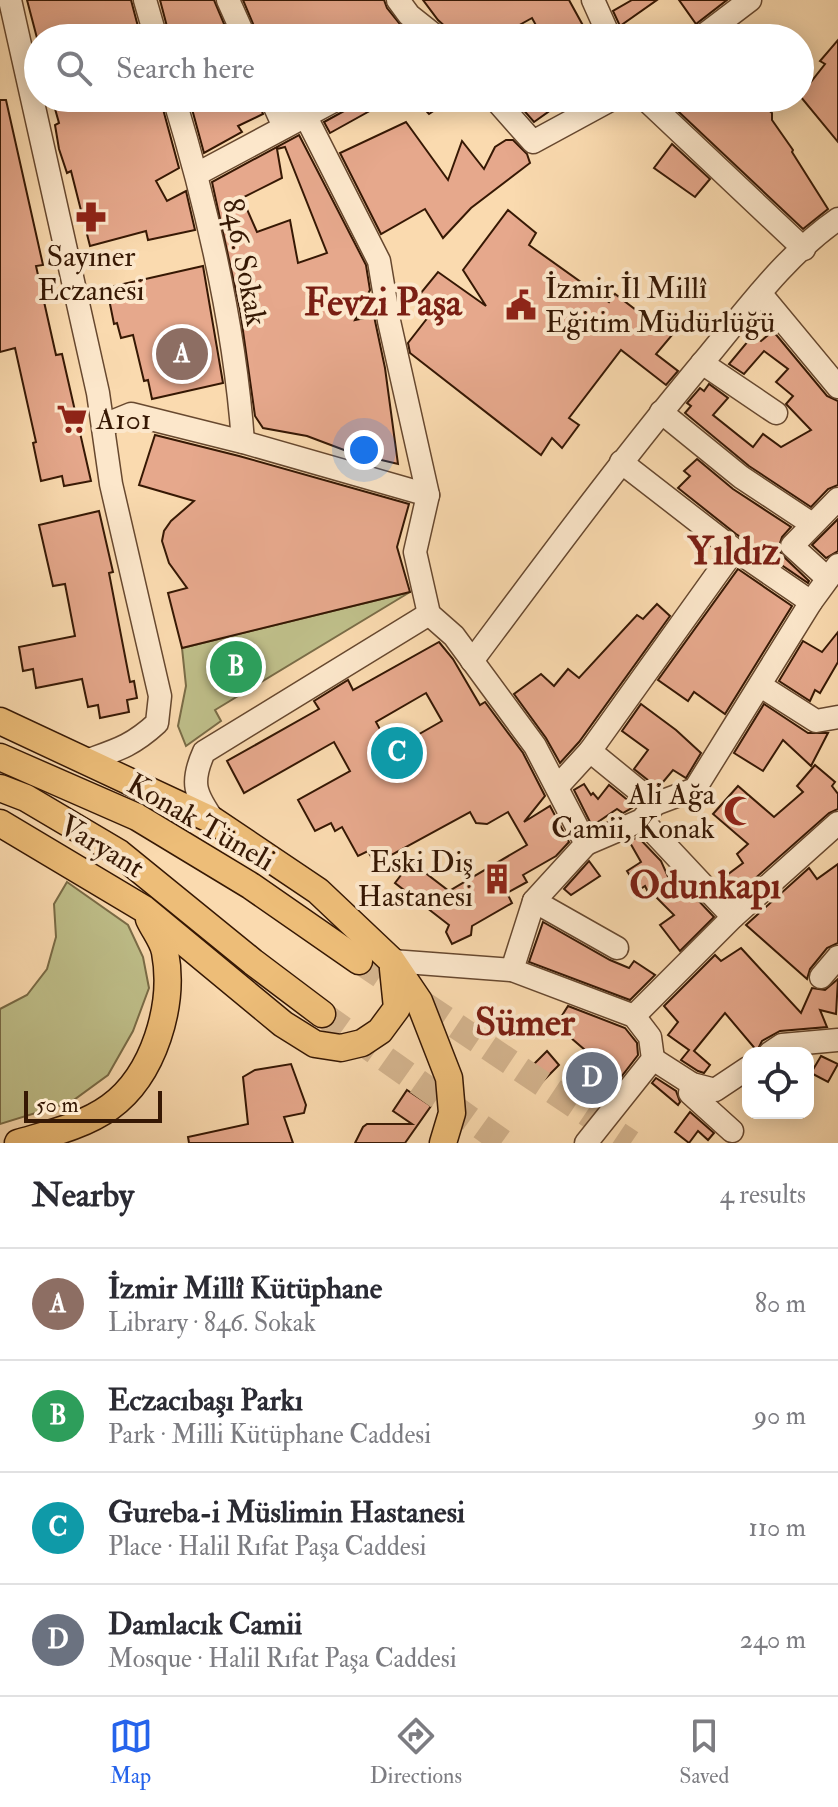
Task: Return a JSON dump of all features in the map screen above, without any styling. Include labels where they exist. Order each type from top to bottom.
[{"type":"main road","points":[[0,721],[214,821],[318,891],[392,961],[419,1001],[449,1078],[452,1113],[443,1143]]},
{"type":"main road","name":"Konak Tüneli","points":[[0,757],[137,817],[251,886],[359,961]]},
{"type":"main road","points":[[0,788],[26,798],[119,853],[322,1014]]},
{"type":"main road","name":"Varyant","points":[[0,823],[144,909],[165,949],[168,976],[163,1017],[143,1068],[129,1091],[86,1121],[18,1143]]},
{"type":"main road","points":[[144,909],[283,1024],[315,1044],[341,1048],[362,1043],[380,1031],[397,1008],[392,961]]},
{"type":"street","points":[[10,0],[24,63]]},
{"type":"street","points":[[145,0],[152,24]]},
{"type":"street","points":[[228,0],[239,24]]},
{"type":"street","points":[[398,0],[420,24]]},
{"type":"street","points":[[593,0],[604,24]]},
{"type":"street","points":[[718,24],[750,0]]},
{"type":"street","points":[[35,112],[104,425],[111,484],[160,696],[157,723],[134,744],[86,761]]},
{"type":"street","name":"846. Sokak","points":[[178,112],[197,174],[239,381],[243,442]]},
{"type":"street","points":[[277,112],[284,127]]},
{"type":"street","points":[[197,174],[311,112]]},
{"type":"street","points":[[506,112],[533,142],[588,112]]},
{"type":"street","points":[[659,112],[804,249]]},
{"type":"street","points":[[305,115],[379,261],[389,321],[428,495],[415,552],[429,614],[454,636],[535,746],[586,844]]},
{"type":"street","points":[[472,661],[661,412],[760,293],[838,219]]},
{"type":"street","points":[[760,293],[836,382]]},
{"type":"street","points":[[702,363],[776,413]]},
{"type":"street","points":[[661,412],[741,477],[812,524]]},
{"type":"street","points":[[104,425],[131,414],[243,442],[428,495]]},
{"type":"street","points":[[621,462],[728,545],[811,602]]},
{"type":"street","points":[[512,970],[534,901],[586,844],[695,789],[832,572],[792,546],[838,499]]},
{"type":"street","points":[[557,787],[590,751],[732,553],[728,545]]},
{"type":"street","points":[[214,821],[199,799],[194,774],[204,752],[429,614]]},
{"type":"street","points":[[761,686],[816,721],[838,717]]},
{"type":"street","points":[[590,751],[648,812],[733,917]]},
{"type":"street","points":[[634,1016],[733,917],[838,823]]},
{"type":"street","points":[[534,901],[617,948]]},
{"type":"street","points":[[821,977],[838,957]]},
{"type":"street","points":[[392,961],[512,970],[634,1016],[650,1037],[653,1059],[586,1143]]},
{"type":"street","points":[[779,1047],[838,1040]]},
{"type":"street","points":[[653,1059],[692,1084],[715,1090],[742,1072]]},
{"type":"street","points":[[692,1084],[690,1093],[732,1131]]},
{"type":"green space","points":[[410,592],[215,710],[221,721],[186,746],[178,726],[186,686],[182,648]]},
{"type":"green space","points":[[67,882],[128,925],[143,957],[149,988],[133,1031],[108,1075],[71,1102],[0,1124],[0,1009],[27,995],[47,969],[56,937],[54,904]]},
{"type":"building","points":[[27,0],[131,0],[137,24],[33,24]]},
{"type":"building","points":[[160,0],[214,0],[224,24],[166,24]]},
{"type":"building","points":[[243,0],[384,0],[400,24],[253,24]]},
{"type":"building","points":[[423,0],[569,0],[582,24],[535,24],[532,18],[521,24],[442,24]]},
{"type":"building","points":[[632,0],[657,0],[623,24],[619,24],[613,11]]},
{"type":"building","points":[[679,0],[727,0],[696,24]]},
{"type":"building","points":[[838,40],[838,142],[813,112],[814,78],[825,64],[820,61]]},
{"type":"building","points":[[0,100],[6,100],[43,265],[36,266],[56,355],[62,354],[91,481],[64,486],[62,476],[41,481],[33,443],[36,442],[15,348],[0,352]]},
{"type":"building","points":[[56,112],[164,112],[179,168],[156,181],[167,201],[186,191],[195,230],[148,240],[146,231],[90,246],[71,171],[67,173],[59,149],[55,125],[59,123]]},
{"type":"building","points":[[193,112],[262,112],[238,126],[242,132],[204,153]]},
{"type":"building","points":[[342,112],[368,112],[330,133],[324,122]]},
{"type":"building","points":[[525,112],[548,112],[534,122]]},
{"type":"building","points":[[679,112],[772,113],[772,120],[828,209],[803,229]]},
{"type":"building","points":[[406,122],[448,180],[462,141],[484,169],[495,147],[506,140],[513,140],[527,154],[530,163],[471,208],[443,238],[425,209],[381,234],[340,153]]},
{"type":"building","points":[[299,135],[366,265],[370,290],[355,320],[374,316],[385,368],[398,464],[352,453],[307,436],[263,428],[255,416],[240,310],[212,182]],"holes":[[[285,147],[327,253],[298,263],[290,220],[257,232],[242,198],[282,178],[277,149]]]},
{"type":"building","points":[[672,144],[710,179],[695,197],[654,168]]},
{"type":"building","points":[[508,210],[536,233],[529,245],[609,302],[615,294],[653,323],[662,310],[683,322],[656,354],[678,371],[666,385],[621,350],[569,418],[579,425],[562,448],[552,438],[541,455],[410,353],[408,343],[436,307],[420,294],[438,272],[486,306],[463,270]]},
{"type":"building","points":[[203,266],[223,383],[152,399],[148,380],[144,381],[133,335],[121,338],[117,323],[114,324],[110,287]]},
{"type":"building","points":[[773,331],[827,396],[838,401],[838,485],[828,489],[811,507],[749,466],[685,413],[691,406],[687,403],[700,388],[704,391],[709,384],[728,398],[713,415],[753,447],[763,434],[781,447],[811,430],[786,404],[793,396],[776,382],[788,369],[764,351],[744,374],[729,364],[753,335],[761,341]]},
{"type":"building","points":[[155,435],[409,504],[397,547],[410,592],[182,648],[168,593],[187,588],[169,563],[162,541],[171,521],[194,501],[139,485]]},
{"type":"building","points":[[697,459],[733,489],[791,527],[782,537],[778,549],[808,583],[736,534],[678,488],[690,476],[684,471]]},
{"type":"building","points":[[99,511],[113,572],[109,573],[130,682],[134,681],[137,698],[127,700],[129,712],[100,718],[98,705],[88,707],[82,679],[36,688],[33,669],[23,671],[19,647],[75,636],[65,584],[53,586],[39,525]]},
{"type":"building","points":[[838,519],[838,551],[826,558],[812,545]]},
{"type":"building","points":[[738,569],[792,606],[725,714],[694,692],[688,701],[658,680]]},
{"type":"building","points":[[657,604],[670,616],[579,742],[560,763],[514,694],[541,674],[554,686],[568,669],[579,678],[637,615],[643,619]]},
{"type":"building","points":[[838,632],[838,662],[820,693],[815,690],[810,701],[779,681],[803,641],[822,652]]},
{"type":"building","points":[[439,642],[453,659],[480,705],[485,702],[523,753],[545,796],[524,822],[550,806],[569,842],[556,856],[523,875],[527,882],[507,893],[512,903],[472,926],[471,935],[452,944],[446,932],[449,925],[395,883],[411,862],[449,891],[527,845],[508,812],[487,824],[476,823],[470,812],[375,864],[368,851],[358,856],[342,827],[335,831],[331,823],[315,831],[298,800],[350,771],[334,742],[244,793],[227,761],[319,709],[314,701],[348,680],[353,690]],"holes":[[[426,693],[442,721],[391,750],[376,722]]]},
{"type":"building","points":[[641,704],[701,753],[686,778],[673,770],[658,788],[634,769],[648,750],[622,731]]},
{"type":"building","points":[[764,704],[808,733],[828,733],[811,766],[783,740],[763,771],[734,753]]},
{"type":"building","points":[[815,765],[835,782],[832,786],[838,794],[838,809],[829,813],[734,897],[719,881],[743,863],[737,854],[748,844],[713,814],[738,786],[774,817],[803,792],[797,786]]},
{"type":"building","points":[[584,784],[598,799],[609,785],[635,806],[623,813],[617,809],[592,826],[574,790]]},
{"type":"building","points":[[638,837],[661,861],[669,879],[675,876],[714,917],[680,951],[660,925],[674,915],[654,895],[650,896],[645,886],[639,890],[627,871],[641,862],[629,841]]},
{"type":"building","points":[[589,861],[600,876],[571,895],[564,889]]},
{"type":"building","points":[[838,864],[838,943],[827,948],[810,969],[807,979],[746,925],[809,868],[817,879]]},
{"type":"building","points":[[543,922],[610,960],[629,968],[634,961],[655,975],[630,1000],[529,962]]},
{"type":"building","points":[[741,948],[801,1013],[812,988],[825,990],[838,979],[836,1014],[820,1010],[827,1027],[780,1031],[762,1041],[759,1047],[754,1047],[725,1013],[694,1051],[710,1065],[704,1073],[698,1071],[681,1060],[689,1050],[668,1035],[678,1022],[664,1006],[715,955],[721,961]]},
{"type":"building","points":[[568,1006],[625,1028],[637,1043],[638,1055],[618,1081],[613,1077],[602,1097],[569,1079],[585,1050],[556,1025]]},
{"type":"building","points":[[547,1051],[559,1065],[537,1087],[524,1074]]},
{"type":"building","points":[[821,1056],[838,1064],[828,1082],[814,1075]]},
{"type":"building","points":[[291,1064],[306,1105],[304,1113],[284,1117],[293,1143],[189,1143],[188,1137],[248,1124],[243,1077],[255,1070]]},
{"type":"building","points":[[656,1078],[676,1091],[680,1102],[678,1105],[652,1083]]},
{"type":"building","points":[[407,1090],[431,1106],[405,1143],[355,1143],[367,1124],[412,1124],[393,1111]]},
{"type":"building","points":[[690,1112],[714,1133],[708,1140],[698,1131],[689,1143],[675,1132]]},
{"type":"tunnel","points":[[359,961],[631,1143]]},
{"type":"tunnel","points":[[322,1014],[504,1143]]},
{"type":"place","name":"Sayıner Eczanesi","points":[[91,217]]},
{"type":"place","name":"İzmir İl Millî Eğitim Müdürlüğü","points":[[521,305]]},
{"type":"place","name":"İzmir Millî Kütüphane","points":[[182,354]]},
{"type":"place","name":"A101","points":[[72,419]]},
{"type":"place","name":"Eczacıbaşı Parkı","points":[[236,667]]},
{"type":"place","name":"Gureba-i Müslimin Hastanesi","points":[[397,753]]},
{"type":"place","name":"Ali Ağa Camii, Konak","points":[[739,811]]},
{"type":"place","name":"Eski Diş Hastanesi","points":[[497,879]]},
{"type":"place","name":"Damlacık Camii","points":[[592,1078]]},
{"type":"district","name":"Fevzi Paşa","points":[[383,302]]},
{"type":"district","name":"Yıldız","points":[[734,551]]},
{"type":"district","name":"Odunkapı","points":[[705,885]]},
{"type":"district","name":"Sümer","points":[[525,1022]]}]
